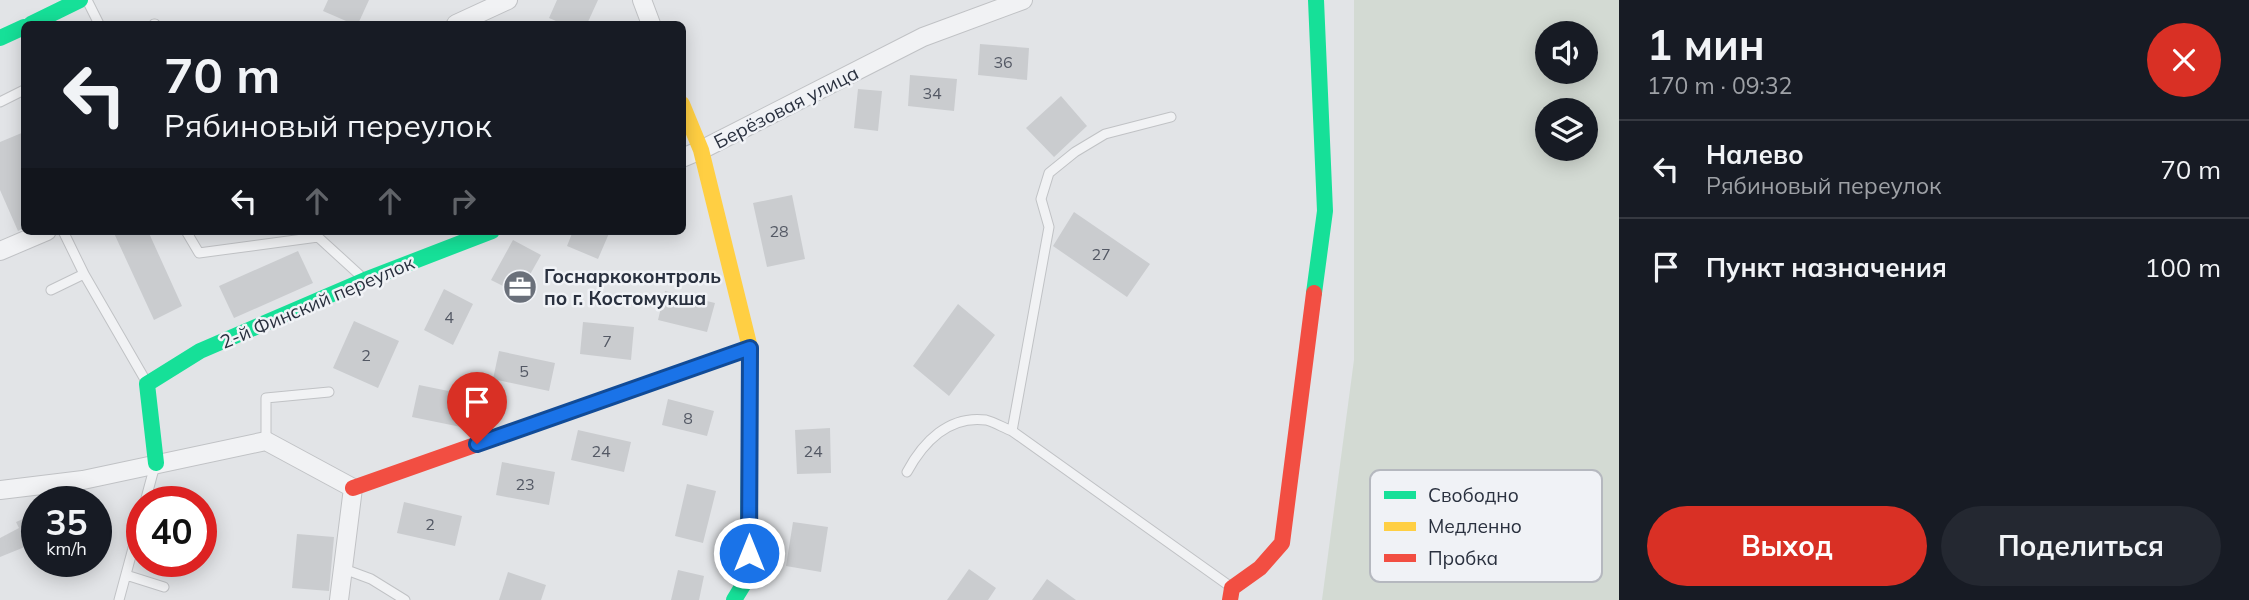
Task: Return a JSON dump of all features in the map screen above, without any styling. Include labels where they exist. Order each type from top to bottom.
[{"type":"street","points":[[37,21],[80,0]]},
{"type":"street","points":[[462,21],[508,0]]},
{"type":"street","points":[[642,0],[650,21]]},
{"type":"street","name":"Берёзовая улица","points":[[734,600],[748,577],[750,348],[701,150],[923,37],[1023,0]]},
{"type":"street","points":[[1231,594],[1273,556],[1282,544],[1325,211],[1316,0]]},
{"type":"street","points":[[0,37],[21,28]]},
{"type":"street","points":[[686,114],[701,150],[686,156]]},
{"type":"street","points":[[3,247],[36,235]]},
{"type":"street","name":"2-й Финский переулок","points":[[147,384],[200,351],[365,280],[482,235]]},
{"type":"street","points":[[0,490],[83,480],[266,441],[353,488],[750,348]]},
{"type":"street","points":[[147,384],[156,463]]},
{"type":"street","points":[[339,600],[353,488]]},
{"type":"lane","points":[[87,0],[98,21]]},
{"type":"lane","points":[[0,102],[21,92]]},
{"type":"lane","points":[[1012,431],[1049,227],[1041,200],[1049,173],[1075,152],[1105,134],[1171,117]]},
{"type":"lane","points":[[65,235],[84,274],[147,384]]},
{"type":"lane","points":[[189,235],[199,253],[318,237],[365,280]]},
{"type":"lane","points":[[51,289],[84,274]]},
{"type":"lane","points":[[266,441],[266,398],[329,392]]},
{"type":"lane","points":[[907,471],[929,440],[960,421],[987,421],[1012,431],[1231,594]]},
{"type":"lane","points":[[150,486],[156,463]]},
{"type":"lane","points":[[344,569],[371,579],[405,600]]},
{"type":"lane","points":[[119,600],[126,575]]},
{"type":"lane","points":[[132,577],[164,587]]},
{"type":"shaded area","points":[[1354,0],[1619,0],[1619,600],[1322,600],[1354,360]]},
{"type":"building","points":[[328,0],[369,0],[359,21],[346,21],[323,11]]},
{"type":"building","points":[[557,0],[598,0],[588,21],[556,21],[549,18]]},
{"type":"building","points":[[980,44],[1029,48],[1027,80],[978,75]]},
{"type":"building","points":[[910,75],[957,79],[954,111],[908,106]]},
{"type":"building","points":[[858,89],[882,91],[878,131],[854,128]]},
{"type":"building","points":[[1061,96],[1087,126],[1054,157],[1026,128]]},
{"type":"building","points":[[21,133],[21,230],[18,231],[0,190],[0,142]]},
{"type":"building","points":[[792,195],[805,259],[767,267],[753,203]]},
{"type":"building","points":[[1074,212],[1150,264],[1127,297],[1053,246]]},
{"type":"building","points":[[115,235],[150,235],[182,306],[154,320]]},
{"type":"building","points":[[571,235],[608,235],[598,259],[567,246]]},
{"type":"building","points":[[513,240],[541,255],[519,294],[491,280]]},
{"type":"building","points":[[298,251],[313,283],[234,318],[219,286]]},
{"type":"building","points":[[444,289],[473,304],[453,345],[424,330]]},
{"type":"building","points":[[665,291],[715,303],[707,332],[658,320]]},
{"type":"building","points":[[958,304],[995,335],[949,396],[913,366]]},
{"type":"building","points":[[354,321],[399,341],[378,388],[333,368]]},
{"type":"building","points":[[583,322],[634,327],[631,360],[580,354]]},
{"type":"building","points":[[499,351],[555,363],[549,391],[493,379]]},
{"type":"building","points":[[419,385],[473,396],[466,428],[412,417]]},
{"type":"building","points":[[668,399],[714,411],[707,436],[662,425]]},
{"type":"building","points":[[830,428],[831,473],[797,474],[795,430]]},
{"type":"building","points":[[578,430],[631,442],[624,472],[571,460]]},
{"type":"building","points":[[502,462],[555,472],[549,505],[496,495]]},
{"type":"building","points":[[687,484],[716,491],[703,543],[675,536]]},
{"type":"building","points":[[404,502],[462,516],[455,546],[397,533]]},
{"type":"building","points":[[21,520],[21,548],[0,557],[0,538],[19,528],[16,522]]},
{"type":"building","points":[[793,522],[828,527],[821,572],[786,566]]},
{"type":"building","points":[[297,534],[334,537],[329,591],[292,588]]},
{"type":"building","points":[[969,569],[996,588],[988,600],[947,600]]},
{"type":"building","points":[[678,570],[704,576],[699,600],[671,600]]},
{"type":"building","points":[[508,572],[546,585],[541,600],[499,600]]},
{"type":"building","points":[[1047,579],[1076,600],[1032,600]]},
{"type":"traffic: fast","points":[[37,21],[80,0]]},
{"type":"traffic: fast","points":[[1314,293],[1325,211],[1316,0]]},
{"type":"traffic: fast","points":[[0,38],[21,28]]},
{"type":"traffic: fast","points":[[156,463],[147,384],[200,351],[365,280],[482,235]]},
{"type":"traffic: fast","points":[[734,600],[748,577],[749,457]]},
{"type":"traffic: slow","points":[[686,114],[701,150],[750,348],[749,457]]},
{"type":"traffic: jam","points":[[1230,600],[1232,588],[1260,568],[1282,543],[1314,293]]},
{"type":"traffic: jam","points":[[353,488],[750,348]]},
{"type":"place","name":"Госнаркоконтроль по г. Костомукша","points":[[520,287]]},
{"type":"route","points":[[477,444],[750,348],[749,553]]}]
